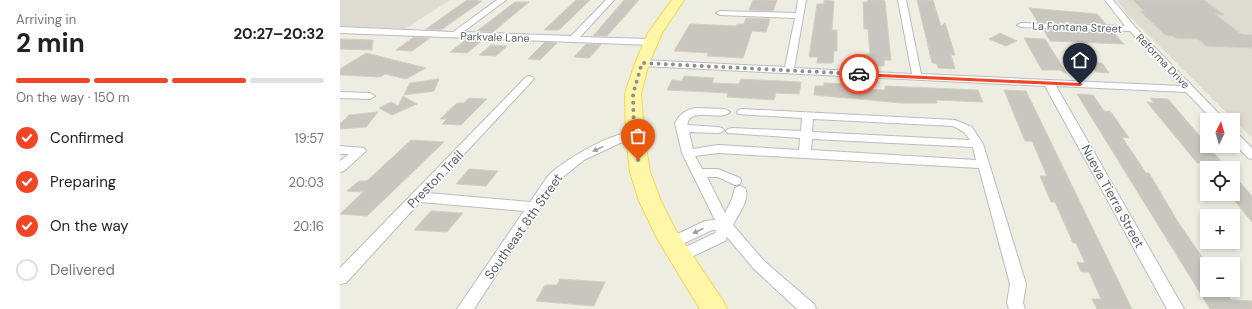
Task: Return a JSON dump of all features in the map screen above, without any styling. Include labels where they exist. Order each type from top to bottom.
[{"type":"main road","points":[[678,0],[655,33],[642,63],[633,94],[634,136],[640,172],[650,201],[676,249],[714,309]]},
{"type":"street","points":[[454,35],[502,0]]},
{"type":"street","points":[[572,40],[610,0]]},
{"type":"street","points":[[788,71],[802,0]]},
{"type":"street","points":[[902,0],[917,77]]},
{"type":"street","name":"Reforma Drive","points":[[1109,0],[1132,29],[1212,113]]},
{"type":"street","points":[[720,13],[799,16]]},
{"type":"street","name":"La Fontana Street","points":[[1021,25],[1132,29]]},
{"type":"street","name":"Parkvale Lane","points":[[340,30],[651,42]]},
{"type":"street","points":[[642,63],[1190,89]]},
{"type":"street","name":"Preston Trail","points":[[340,278],[529,79]]},
{"type":"street","name":"Nueva Tierra Street","points":[[1049,83],[1176,309]]},
{"type":"street","points":[[340,95],[370,96]]},
{"type":"street","points":[[725,112],[691,112],[682,119],[682,128],[688,153],[725,225],[759,266],[808,309]]},
{"type":"street","points":[[742,112],[955,123],[964,125],[974,135],[984,164],[1018,284],[1015,303],[1017,309]]},
{"type":"street","points":[[805,154],[808,115]]},
{"type":"street","points":[[682,128],[718,130]]},
{"type":"street","points":[[732,132],[977,144]]},
{"type":"street","name":"Southeast 8th Street","points":[[465,309],[553,179],[580,157],[616,140],[634,136]]},
{"type":"street","points":[[1240,142],[1252,155]]},
{"type":"street","points":[[688,153],[718,149],[984,164]]},
{"type":"street","points":[[340,150],[360,151],[340,168]]},
{"type":"street","points":[[676,249],[720,237],[739,199],[737,186],[726,175],[717,172],[699,174]]},
{"type":"street","points":[[417,197],[534,207]]},
{"type":"shaded area","points":[[340,0],[450,0],[405,29],[340,26]]},
{"type":"shaded area","points":[[1117,0],[1252,0],[1252,138],[1240,126],[1240,113],[1227,113],[1127,14]]},
{"type":"building","points":[[467,0],[482,1],[441,30],[426,29]]},
{"type":"building","points":[[576,0],[590,0],[559,30],[544,30]]},
{"type":"building","points":[[624,0],[639,0],[607,36],[593,36]]},
{"type":"building","points":[[753,0],[777,0],[773,11],[749,10]]},
{"type":"building","points":[[824,0],[834,1],[832,30],[837,30],[837,51],[834,51],[833,63],[817,63],[818,57],[809,57],[817,4],[824,4]]},
{"type":"building","points":[[868,0],[884,0],[885,2],[891,60],[884,60],[884,66],[865,65],[864,54],[870,54],[868,29],[864,29],[863,2],[868,2]]},
{"type":"building","points":[[917,0],[933,0],[941,26],[945,23],[955,55],[951,55],[955,69],[938,68],[937,64],[932,63]]},
{"type":"building","points":[[1133,0],[1204,0],[1224,15],[1215,14],[1241,34],[1252,35],[1252,48],[1206,46],[1198,39],[1176,38],[1165,35],[1140,11],[1145,12]]},
{"type":"building","points":[[515,2],[529,2],[493,32],[477,31]]},
{"type":"building","points":[[1029,8],[1097,14],[1106,24],[1038,22]]},
{"type":"building","points":[[746,18],[770,19],[766,32],[752,31],[743,58],[707,56],[708,53],[674,51],[690,24],[736,26],[737,24],[744,24]]},
{"type":"building","points":[[1043,29],[1113,32],[1124,44],[1050,41]]},
{"type":"building","points":[[1000,33],[1017,41],[1006,46],[989,39]]},
{"type":"building","points":[[414,37],[430,38],[412,51],[396,50]]},
{"type":"building","points":[[1024,38],[1045,39],[1067,74],[1060,70],[1042,70]]},
{"type":"building","points":[[340,39],[373,40],[372,50],[340,49]]},
{"type":"building","points":[[467,39],[483,40],[467,53],[450,52]]},
{"type":"building","points":[[545,42],[557,43],[540,60],[528,59]]},
{"type":"building","points":[[586,44],[601,45],[589,58],[574,57]]},
{"type":"building","points":[[491,45],[507,46],[496,56],[479,55]]},
{"type":"building","points":[[366,53],[426,68],[406,79],[385,74],[380,77],[340,75],[340,69]]},
{"type":"building","points":[[1088,62],[1102,63],[1109,73],[1096,72]]},
{"type":"building","points":[[684,76],[714,78],[712,83],[739,84],[741,79],[801,82],[799,94],[776,93],[774,100],[727,97],[728,93],[667,90],[672,80],[682,81]]},
{"type":"building","points":[[439,79],[434,91],[404,95],[410,83]]},
{"type":"building","points":[[824,83],[854,84],[854,89],[885,90],[885,86],[978,90],[983,102],[936,100],[937,103],[902,103],[814,95],[815,86],[824,86]]},
{"type":"building","points":[[1004,90],[1026,91],[1132,309],[1097,309],[1092,299],[1101,299],[1089,272],[1081,272],[1077,262],[1085,263],[1076,243],[1073,243],[1055,202],[1051,202],[1040,176],[1047,176],[1032,141],[1025,141]]},
{"type":"building","points":[[1077,94],[1093,95],[1104,111],[1111,112],[1129,138],[1122,137],[1146,173],[1149,173],[1178,222],[1202,257],[1200,257],[1200,293]]},
{"type":"building","points":[[403,96],[417,104],[392,115],[379,108],[391,102],[398,106]]},
{"type":"building","points":[[469,98],[487,99],[461,125],[442,124],[447,119],[440,119],[457,103],[464,103]]},
{"type":"building","points":[[1150,98],[1168,99],[1200,136],[1200,153],[1214,153],[1221,161],[1200,161],[1200,163],[1197,163],[1147,102],[1154,103]]},
{"type":"building","points":[[378,112],[366,127],[340,129],[340,124],[349,115]]},
{"type":"building","points":[[411,140],[444,142],[367,216],[340,214],[363,192],[347,191],[359,181],[367,181]]},
{"type":"building","points":[[469,169],[498,171],[486,186],[456,184]]},
{"type":"building","points":[[1240,182],[1252,196],[1252,222],[1235,201],[1240,201]]},
{"type":"building","points":[[431,211],[463,213],[447,232],[414,230]]},
{"type":"building","points":[[560,279],[605,282],[594,306],[536,301],[545,285],[557,285]]},
{"type":"building","points":[[1203,297],[1229,297],[1231,300],[1252,301],[1252,309],[1210,309]]},
{"type":"way so far","points":[[638,160],[634,136],[633,94],[642,63],[859,74]]},
{"type":"route","points":[[859,74],[1080,84]]}]
